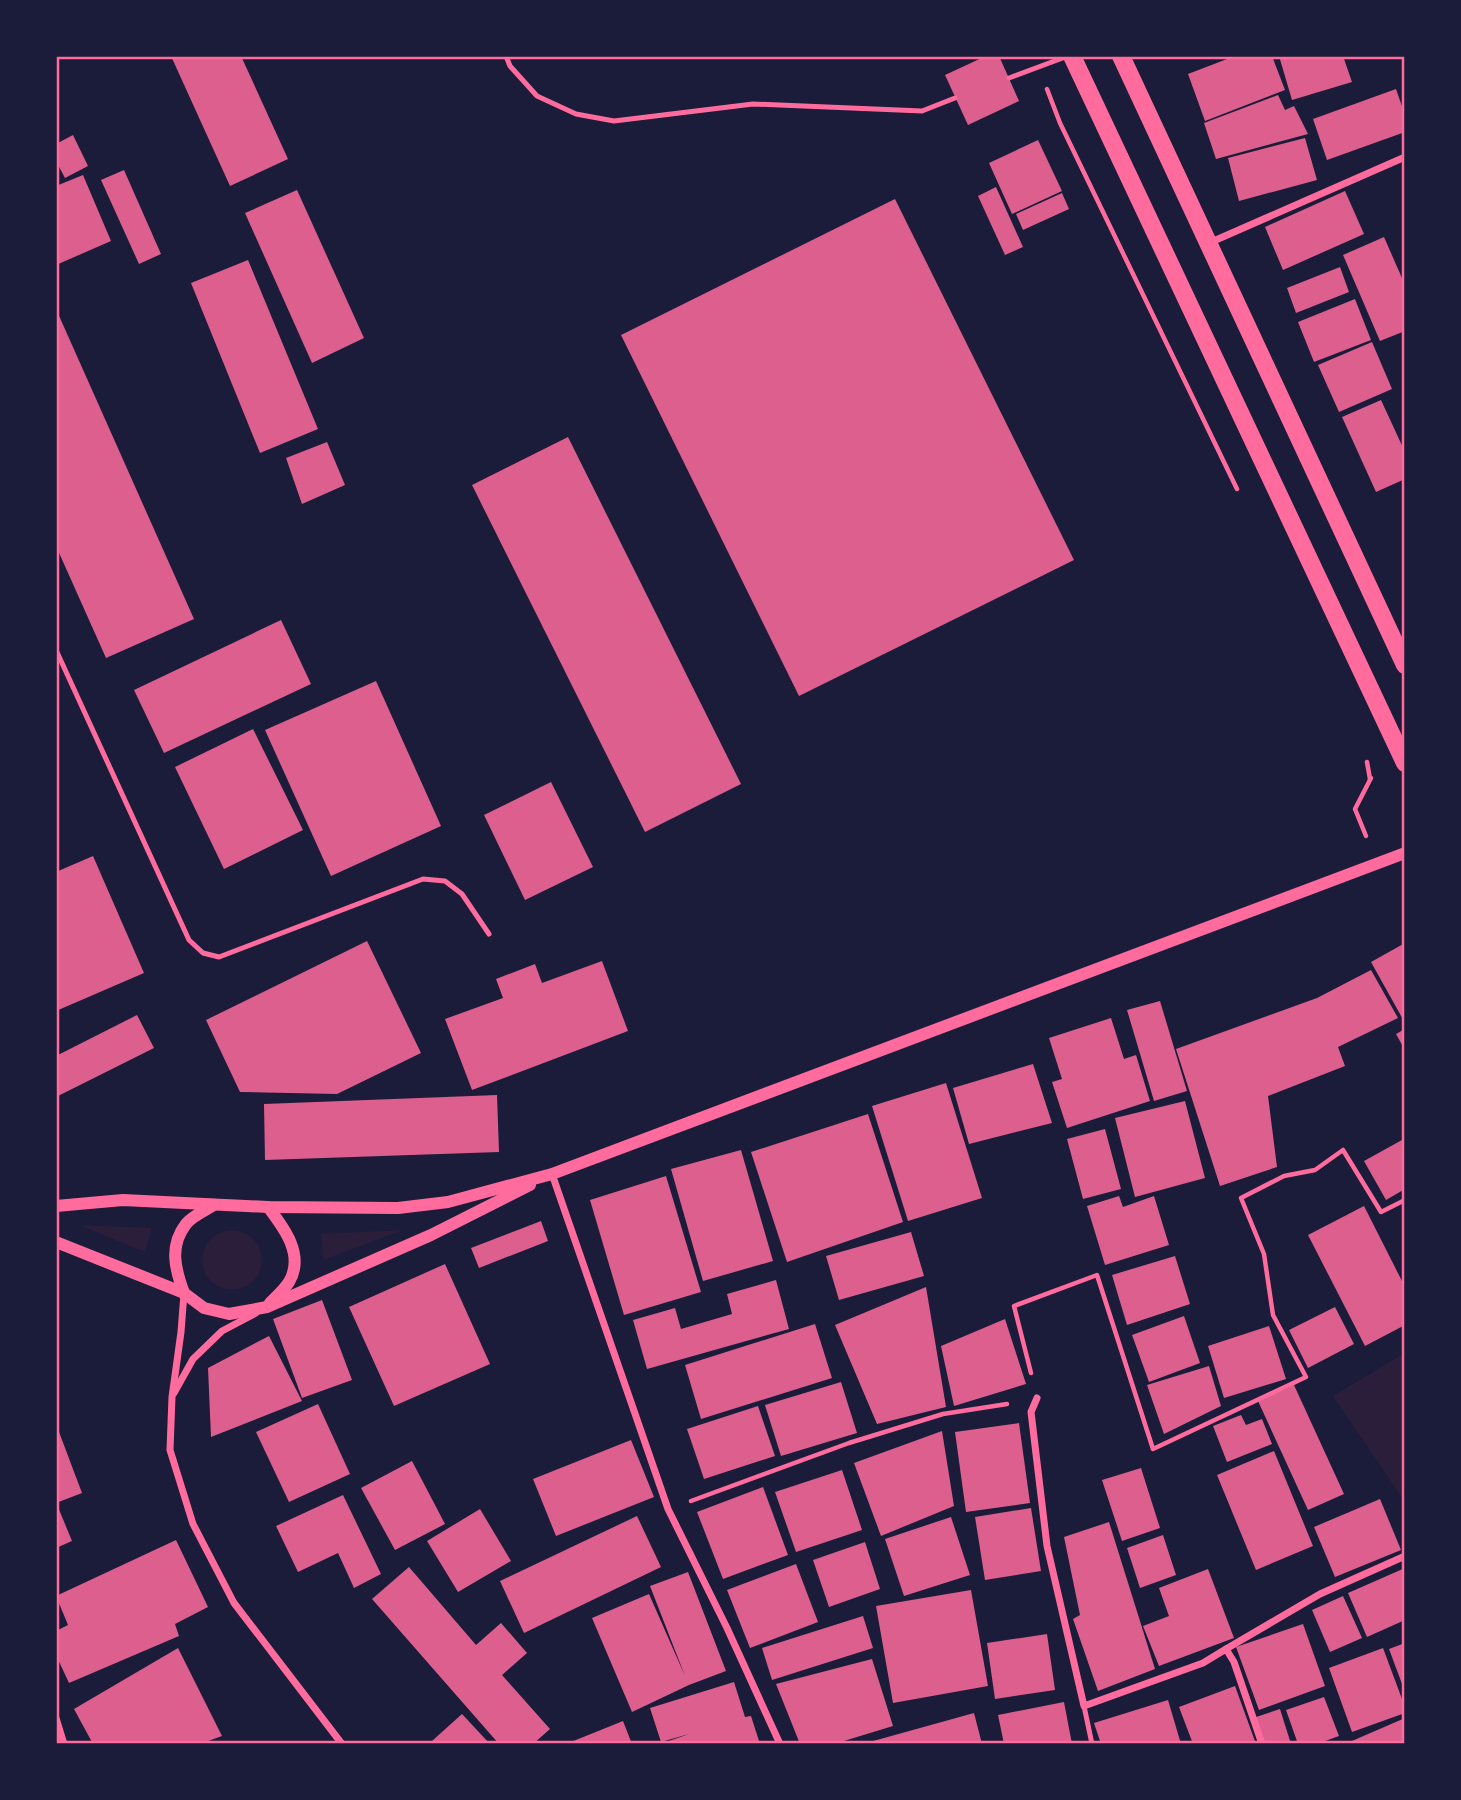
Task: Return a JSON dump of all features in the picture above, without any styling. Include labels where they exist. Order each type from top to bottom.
[{"type":"main road","points":[[1070,56],[1405,762]]},
{"type":"main road","points":[[1121,56],[1405,665]]},
{"type":"street","points":[[1208,243],[1405,157]]},
{"type":"street","points":[[56,1206],[123,1200],[268,1207],[411,1206],[448,1202],[552,1174],[1405,853]]},
{"type":"street","points":[[172,1397],[193,1359],[222,1331],[267,1307],[431,1234],[552,1174]]},
{"type":"street","points":[[552,1174],[668,1509],[780,1744]]},
{"type":"street","points":[[214,1205],[187,1222],[174,1248],[175,1270],[184,1293],[172,1397],[170,1450],[193,1524],[234,1602],[342,1744]]},
{"type":"street","points":[[56,1242],[184,1293],[204,1308],[229,1314],[267,1307],[290,1281],[295,1257],[288,1233],[268,1207]]},
{"type":"street","points":[[1037,1398],[1031,1412],[1047,1546],[1084,1706],[1203,1663],[1320,1594],[1405,1556]]},
{"type":"street","points":[[1227,1649],[1262,1744]]},
{"type":"street","points":[[56,1718],[64,1744]]},
{"type":"lane","points":[[506,56],[510,66],[537,96],[576,114],[614,121],[753,104],[922,111],[955,98]]},
{"type":"lane","points":[[1009,78],[1070,56]]},
{"type":"lane","points":[[56,649],[189,940],[203,953],[219,957],[423,879],[445,881],[462,894],[489,934]]},
{"type":"lane","points":[[1084,1706],[1092,1744]]},
{"type":"path","points":[[1039,68],[1060,123],[1240,496]]},
{"type":"path","points":[[1366,758],[1370,779],[1355,809],[1378,863]]},
{"type":"path","points":[[1370,779],[1382,775]]},
{"type":"path","points":[[668,1509],[849,1443],[943,1414],[1037,1398],[1014,1306],[1097,1275],[1153,1449],[1306,1377],[1273,1315],[1264,1254],[1241,1198],[1284,1176],[1315,1170],[1343,1150],[1381,1212],[1405,1200]]},
{"type":"shaded area","points":[[79,1225],[152,1228],[145,1252]]},
{"type":"shaded area","points":[[226,1230],[238,1230],[257,1243],[262,1260],[260,1272],[249,1285],[238,1290],[226,1290],[207,1277],[202,1266],[202,1254],[215,1235]]},
{"type":"shaded area","points":[[403,1230],[323,1260],[321,1234]]},
{"type":"shaded area","points":[[1405,1353],[1405,1502],[1333,1396]]},
{"type":"building","points":[[171,56],[241,56],[288,159],[230,186]]},
{"type":"building","points":[[986,56],[999,56],[1019,101],[968,125],[945,75]]},
{"type":"building","points":[[1235,56],[1272,56],[1285,90],[1205,121],[1188,74]]},
{"type":"building","points":[[1279,56],[1343,56],[1352,82],[1292,100]]},
{"type":"building","points":[[1396,89],[1405,115],[1405,132],[1327,160],[1313,119]]},
{"type":"building","points":[[1278,95],[1285,110],[1294,106],[1308,134],[1216,159],[1204,123]]},
{"type":"building","points":[[73,135],[88,166],[65,178],[56,161],[56,144]]},
{"type":"building","points":[[1305,138],[1317,180],[1239,201],[1228,158]]},
{"type":"building","points":[[1038,140],[1062,191],[1012,214],[989,163]]},
{"type":"building","points":[[124,170],[161,254],[139,264],[101,180]]},
{"type":"building","points":[[83,175],[111,241],[56,265],[56,186]]},
{"type":"building","points":[[996,187],[1023,247],[1005,255],[978,196]]},
{"type":"building","points":[[297,190],[364,338],[312,363],[245,213]]},
{"type":"building","points":[[1345,191],[1364,234],[1283,270],[1265,227]]},
{"type":"building","points":[[1062,193],[1069,209],[1023,230],[1016,214]]},
{"type":"building","points":[[895,199],[1074,560],[799,696],[621,335]]},
{"type":"building","points":[[1384,237],[1405,285],[1405,331],[1380,341],[1343,255]]},
{"type":"building","points":[[248,260],[318,429],[260,453],[191,283]]},
{"type":"building","points":[[1340,267],[1349,292],[1296,313],[1287,288]]},
{"type":"building","points":[[1355,299],[1371,340],[1314,362],[1298,322]]},
{"type":"building","points":[[56,309],[194,619],[106,658],[56,546]]},
{"type":"building","points":[[1372,342],[1392,389],[1339,412],[1318,365]]},
{"type":"building","points":[[1381,400],[1405,452],[1405,479],[1376,492],[1342,417]]},
{"type":"building","points":[[568,437],[741,784],[645,832],[472,485]]},
{"type":"building","points":[[327,442],[345,485],[302,504],[286,458]]},
{"type":"building","points":[[281,620],[311,684],[164,753],[134,690]]},
{"type":"building","points":[[376,681],[441,826],[331,876],[265,730]]},
{"type":"building","points":[[253,729],[303,830],[224,869],[175,767]]},
{"type":"building","points":[[551,782],[593,867],[525,900],[484,815]]},
{"type":"building","points":[[93,856],[144,973],[56,1011],[56,872]]},
{"type":"building","points":[[367,941],[421,1053],[337,1094],[240,1092],[206,1020]]},
{"type":"building","points":[[1405,943],[1405,1023],[1371,962]]},
{"type":"building","points":[[602,961],[628,1031],[472,1090],[445,1019],[503,998],[496,979],[535,964],[542,983]]},
{"type":"building","points":[[1371,970],[1398,1018],[1338,1047],[1345,1066],[1268,1096],[1277,1167],[1220,1186],[1176,1049],[1317,998]]},
{"type":"building","points":[[1160,1001],[1187,1091],[1154,1101],[1127,1010]]},
{"type":"building","points":[[137,1015],[154,1048],[56,1097],[56,1056]]},
{"type":"building","points":[[1111,1018],[1124,1059],[1136,1055],[1150,1101],[1067,1128],[1052,1082],[1062,1079],[1049,1038]]},
{"type":"building","points":[[1405,1029],[1405,1050],[1396,1034]]},
{"type":"building","points":[[1033,1064],[1052,1123],[969,1144],[953,1088]]},
{"type":"building","points":[[946,1083],[982,1198],[908,1221],[872,1106]]},
{"type":"building","points":[[497,1095],[499,1152],[265,1160],[264,1104]]},
{"type":"building","points":[[1185,1101],[1205,1178],[1135,1197],[1115,1118]]},
{"type":"building","points":[[868,1114],[903,1222],[787,1262],[751,1152]]},
{"type":"building","points":[[1105,1129],[1121,1189],[1083,1199],[1067,1139]]},
{"type":"building","points":[[1402,1140],[1405,1146],[1405,1189],[1386,1200],[1364,1161]]},
{"type":"building","points":[[741,1150],[773,1261],[703,1281],[671,1169]]},
{"type":"building","points":[[666,1176],[701,1292],[624,1315],[590,1200]]},
{"type":"building","points":[[1119,1196],[1123,1207],[1154,1196],[1169,1245],[1105,1265],[1087,1206]]},
{"type":"building","points":[[1364,1206],[1405,1287],[1405,1325],[1365,1346],[1308,1235]]},
{"type":"building","points":[[541,1221],[548,1241],[479,1268],[471,1248]]},
{"type":"building","points":[[911,1232],[924,1276],[839,1300],[826,1256]]},
{"type":"building","points":[[1175,1256],[1190,1304],[1127,1325],[1112,1275]]},
{"type":"building","points":[[445,1264],[490,1364],[394,1406],[349,1307]]},
{"type":"building","points":[[776,1280],[789,1329],[647,1369],[633,1320],[675,1308],[681,1329],[732,1314],[727,1294]]},
{"type":"building","points":[[926,1287],[946,1407],[877,1424],[835,1325]]},
{"type":"building","points":[[322,1300],[352,1380],[302,1398],[273,1319]]},
{"type":"building","points":[[1335,1307],[1354,1344],[1308,1368],[1289,1330]]},
{"type":"building","points":[[1184,1316],[1200,1363],[1149,1382],[1132,1335]]},
{"type":"building","points":[[1005,1319],[1026,1384],[954,1406],[941,1346]]},
{"type":"building","points":[[815,1324],[832,1378],[701,1419],[685,1365]]},
{"type":"building","points":[[1269,1326],[1286,1379],[1224,1398],[1208,1346]]},
{"type":"building","points":[[269,1336],[302,1401],[211,1437],[208,1368]]},
{"type":"building","points":[[1209,1366],[1221,1406],[1164,1434],[1147,1385]]},
{"type":"building","points":[[841,1382],[857,1433],[781,1456],[765,1405]]},
{"type":"building","points":[[1294,1385],[1344,1494],[1308,1510],[1258,1401]]},
{"type":"building","points":[[318,1404],[350,1474],[289,1502],[256,1432]]},
{"type":"building","points":[[758,1406],[775,1456],[704,1479],[687,1429]]},
{"type":"building","points":[[1241,1415],[1246,1425],[1262,1419],[1272,1444],[1227,1462],[1213,1426]]},
{"type":"building","points":[[1019,1423],[1030,1503],[966,1512],[955,1432]]},
{"type":"building","points":[[56,1424],[82,1493],[56,1503]]},
{"type":"building","points":[[942,1431],[954,1506],[881,1536],[854,1463]]},
{"type":"building","points":[[631,1440],[654,1497],[556,1536],[533,1479]]},
{"type":"building","points":[[1274,1451],[1313,1546],[1256,1570],[1217,1475]]},
{"type":"building","points":[[412,1461],[445,1524],[395,1550],[361,1488]]},
{"type":"building","points":[[1141,1468],[1160,1528],[1122,1541],[1102,1480]]},
{"type":"building","points":[[842,1470],[862,1530],[796,1552],[775,1492]]},
{"type":"building","points":[[763,1487],[788,1555],[723,1579],[697,1512]]},
{"type":"building","points":[[343,1495],[381,1574],[354,1588],[338,1553],[298,1572],[276,1526]]},
{"type":"building","points":[[1380,1499],[1401,1550],[1335,1577],[1314,1527]]},
{"type":"building","points":[[56,1507],[72,1541],[56,1548]]},
{"type":"building","points":[[1031,1508],[1041,1571],[985,1580],[975,1517]]},
{"type":"building","points":[[480,1509],[511,1561],[458,1592],[427,1541]]},
{"type":"building","points":[[637,1516],[661,1567],[524,1633],[500,1581]]},
{"type":"building","points":[[951,1517],[970,1575],[904,1596],[885,1539]]},
{"type":"building","points":[[1109,1522],[1155,1669],[1098,1691],[1073,1619],[1080,1615],[1064,1537]]},
{"type":"building","points":[[1163,1535],[1176,1575],[1140,1588],[1127,1548]]},
{"type":"building","points":[[176,1540],[208,1607],[175,1624],[179,1636],[69,1683],[56,1655],[56,1631],[68,1625],[56,1596]]},
{"type":"building","points":[[865,1542],[880,1589],[829,1607],[813,1560]]},
{"type":"building","points":[[796,1564],[818,1622],[750,1648],[727,1590]]},
{"type":"building","points":[[409,1567],[476,1645],[501,1623],[527,1653],[502,1675],[550,1729],[533,1744],[499,1744],[372,1599]]},
{"type":"building","points":[[1405,1568],[1405,1620],[1367,1637],[1348,1593]]},
{"type":"building","points":[[1208,1569],[1234,1638],[1159,1666],[1143,1626],[1169,1616],[1159,1588]]},
{"type":"building","points":[[688,1572],[726,1671],[632,1712],[592,1618],[649,1594],[685,1676],[650,1586]]},
{"type":"building","points":[[971,1590],[988,1686],[893,1703],[876,1606]]},
{"type":"building","points":[[1343,1596],[1362,1638],[1330,1652],[1312,1610]]},
{"type":"building","points":[[863,1616],[873,1648],[772,1680],[762,1648]]},
{"type":"building","points":[[1303,1624],[1325,1686],[1259,1710],[1236,1647]]},
{"type":"building","points":[[1047,1634],[1055,1690],[995,1699],[987,1643]]},
{"type":"building","points":[[1405,1643],[1405,1692],[1389,1649]]},
{"type":"building","points":[[178,1648],[222,1736],[200,1744],[93,1744],[74,1709]]},
{"type":"building","points":[[1383,1648],[1405,1713],[1352,1732],[1329,1668]]},
{"type":"building","points":[[872,1659],[893,1726],[834,1744],[800,1744],[776,1684]]},
{"type":"building","points":[[734,1682],[745,1717],[751,1716],[760,1744],[660,1744],[689,1734],[661,1742],[650,1708]]},
{"type":"building","points":[[1235,1686],[1256,1744],[1193,1744],[1179,1707]]},
{"type":"building","points":[[1324,1697],[1339,1736],[1317,1744],[1298,1744],[1286,1710]]},
{"type":"building","points":[[1168,1700],[1181,1744],[1101,1744],[1094,1723]]},
{"type":"building","points":[[1064,1702],[1072,1744],[1004,1744],[998,1715]]},
{"type":"building","points":[[1280,1709],[1291,1744],[1264,1744],[1256,1717]]},
{"type":"building","points":[[974,1713],[982,1744],[866,1743]]},
{"type":"building","points":[[462,1714],[490,1744],[435,1744],[432,1741]]},
{"type":"building","points":[[1405,1718],[1405,1744],[1345,1744]]},
{"type":"building","points":[[623,1721],[632,1744],[566,1744]]}]
